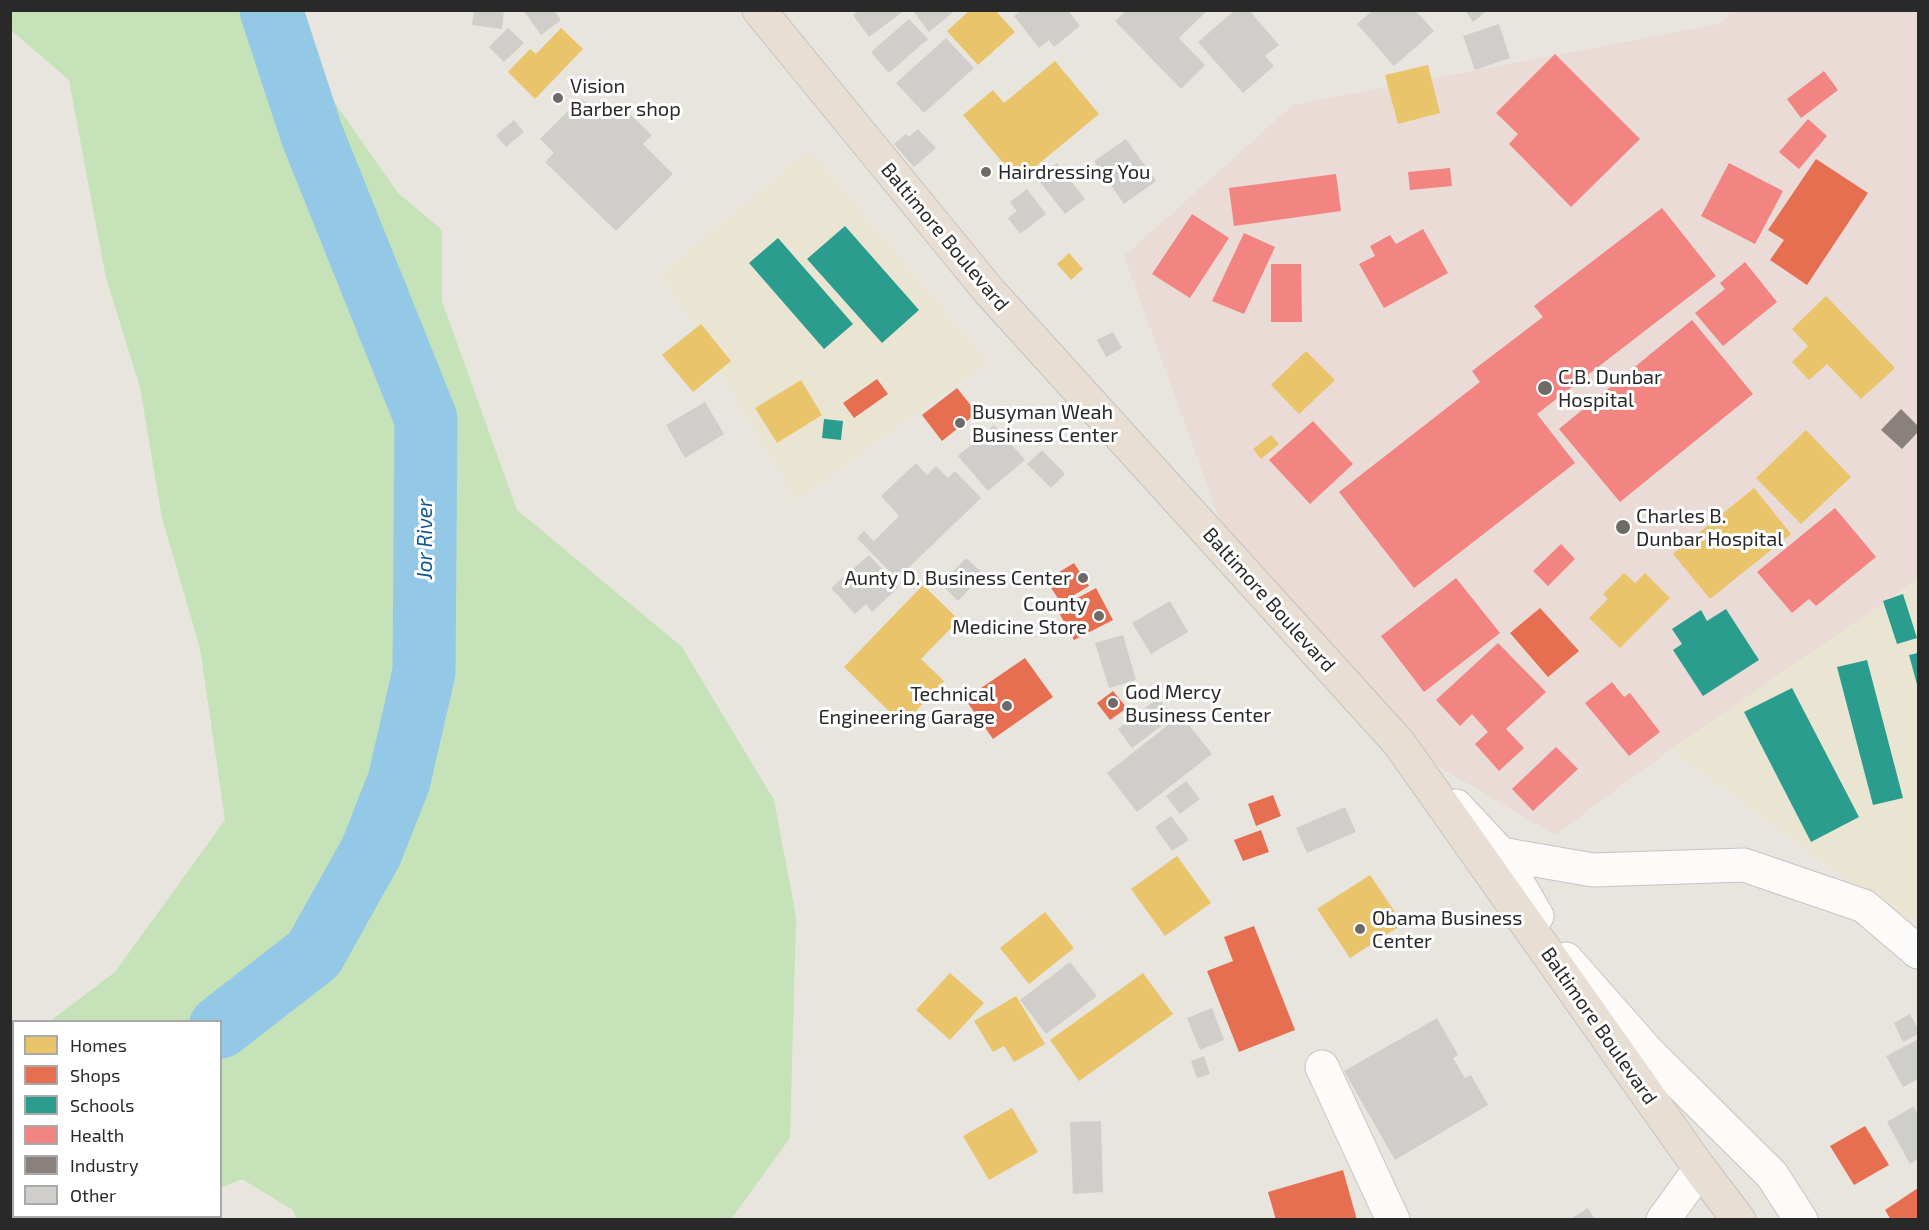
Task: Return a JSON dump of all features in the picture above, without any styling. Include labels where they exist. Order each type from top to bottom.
[{"type":"highway","name":"Baltimore Boulevard","points":[[759,10],[989,291],[1399,743],[1700,1169],[1739,1220]]},
{"type":"street","points":[[1399,743],[1501,854],[1554,945],[1647,1050],[1772,1174],[1801,1220]]},
{"type":"street","points":[[1501,854],[1593,870],[1744,865],[1864,906],[1918,952]]},
{"type":"street","points":[[1323,1067],[1394,1220]]},
{"type":"street","points":[[1663,1220],[1700,1169]]},
{"type":"shaded area","name":"C.B. Dunbar Hospital","points":[[1732,11],[1918,11],[1918,579],[1671,749],[1555,835],[1424,758],[1220,520],[1124,256],[1293,105],[1719,24]]},
{"type":"shaded area","points":[[809,150],[987,362],[796,500],[662,274]]},
{"type":"shaded area","points":[[1918,579],[1918,916],[1907,924],[1671,749]]},
{"type":"green space","points":[[11,10],[271,11],[296,54],[335,103],[398,193],[442,230],[442,301],[517,510],[682,647],[774,800],[796,917],[790,1138],[731,1219],[296,1219],[293,1210],[242,1179],[222,1188],[222,1020],[51,1020],[115,972],[225,820],[200,648],[162,518],[140,387],[106,278],[69,80],[11,30]]},
{"type":"green space","points":[[12,1052],[12,1218],[105,1218],[92,1220],[11,1219],[10,1053]]},
{"type":"building: Homes","points":[[970,10],[995,10],[1015,32],[978,65],[947,31]]},
{"type":"building: Homes","points":[[561,28],[583,49],[535,99],[508,72],[530,49],[536,54]]},
{"type":"building: Homes","points":[[1055,61],[1099,114],[1018,181],[963,115],[993,90],[1004,103]]},
{"type":"building: Homes","points":[[1428,65],[1440,113],[1398,124],[1385,75]]},
{"type":"building: Homes","points":[[1069,253],[1083,269],[1071,280],[1057,264]]},
{"type":"building: Homes","points":[[1826,296],[1895,368],[1861,399],[1827,364],[1809,380],[1792,362],[1808,346],[1792,329]]},
{"type":"building: Homes","points":[[701,324],[731,361],[693,392],[662,355]]},
{"type":"building: Homes","points":[[1306,351],[1335,380],[1299,414],[1271,385]]},
{"type":"building: Homes","points":[[801,380],[822,415],[777,443],[755,408]]},
{"type":"building: Homes","points":[[1806,430],[1851,477],[1801,524],[1756,478]]},
{"type":"building: Homes","points":[[1271,435],[1279,444],[1261,459],[1253,449]]},
{"type":"building: Homes","points":[[1754,488],[1791,534],[1710,599],[1673,554]]},
{"type":"building: Homes","points":[[1624,573],[1635,583],[1645,573],[1670,598],[1620,648],[1589,618],[1608,599],[1603,594]]},
{"type":"building: Homes","points":[[923,585],[959,620],[921,659],[944,681],[903,725],[844,667]]},
{"type":"building: Homes","points":[[1177,856],[1211,903],[1165,936],[1131,889]]},
{"type":"building: Homes","points":[[1370,875],[1403,924],[1350,958],[1317,909]]},
{"type":"building: Homes","points":[[1045,912],[1074,948],[1029,984],[1000,948]]},
{"type":"building: Homes","points":[[950,973],[984,1003],[950,1040],[916,1010]]},
{"type":"building: Homes","points":[[1143,973],[1173,1014],[1079,1081],[1050,1040]]},
{"type":"building: Homes","points":[[1016,996],[1045,1044],[1014,1062],[1004,1046],[993,1052],[974,1021]]},
{"type":"building: Homes","points":[[1012,1108],[1038,1152],[989,1180],[963,1136]]},
{"type":"building: Shops","points":[[1816,159],[1868,193],[1807,285],[1770,260],[1784,240],[1768,230]]},
{"type":"building: Shops","points":[[877,379],[888,394],[854,418],[843,403]]},
{"type":"building: Shops","points":[[957,388],[977,413],[942,441],[922,415]]},
{"type":"building: Shops","points":[[1074,563],[1089,586],[1061,603],[1046,580]]},
{"type":"building: Shops","points":[[1096,588],[1113,620],[1074,640],[1057,609]]},
{"type":"building: Shops","points":[[1540,608],[1579,651],[1548,677],[1510,633]]},
{"type":"building: Shops","points":[[1025,658],[1053,697],[993,739],[965,699]]},
{"type":"building: Shops","points":[[1113,691],[1127,708],[1110,720],[1097,703]]},
{"type":"building: Shops","points":[[1273,795],[1281,816],[1256,826],[1248,804]]},
{"type":"building: Shops","points":[[1261,830],[1269,852],[1243,861],[1234,840]]},
{"type":"building: Shops","points":[[1254,926],[1295,1030],[1239,1052],[1207,971],[1233,961],[1224,937]]},
{"type":"building: Shops","points":[[1865,1126],[1889,1165],[1854,1185],[1830,1146]]},
{"type":"building: Shops","points":[[1343,1170],[1357,1220],[1276,1220],[1268,1192]]},
{"type":"building: Shops","points":[[1918,1188],[1918,1220],[1891,1220],[1885,1210]]},
{"type":"building: Schools","points":[[845,226],[919,310],[882,343],[807,259]]},
{"type":"building: Schools","points":[[778,238],[853,324],[824,349],[749,263]]},
{"type":"building: Schools","points":[[824,419],[843,421],[841,440],[822,438]]},
{"type":"building: Schools","points":[[1903,594],[1917,638],[1897,644],[1883,601]]},
{"type":"building: Schools","points":[[1726,609],[1759,660],[1703,696],[1673,650],[1682,644],[1672,629],[1701,610],[1707,621]]},
{"type":"building: Schools","points":[[1918,653],[1918,688],[1909,655]]},
{"type":"building: Schools","points":[[1867,660],[1903,798],[1873,805],[1837,667]]},
{"type":"building: Schools","points":[[1792,688],[1859,817],[1811,842],[1744,712]]},
{"type":"building: Health","points":[[1555,54],[1640,139],[1571,207],[1509,144],[1518,134],[1496,113]]},
{"type":"building: Health","points":[[1824,71],[1838,90],[1801,118],[1787,99]]},
{"type":"building: Health","points":[[1808,119],[1827,136],[1799,169],[1779,152]]},
{"type":"building: Health","points":[[1729,163],[1783,191],[1755,244],[1701,216]]},
{"type":"building: Health","points":[[1450,168],[1452,186],[1410,190],[1408,172]]},
{"type":"building: Health","points":[[1336,174],[1341,211],[1234,226],[1229,188]]},
{"type":"building: Health","points":[[1662,208],[1716,276],[1537,414],[1575,463],[1414,588],[1339,492],[1480,382],[1472,371],[1543,317],[1534,306]]},
{"type":"building: Health","points":[[1192,214],[1229,238],[1190,298],[1152,274]]},
{"type":"building: Health","points":[[1423,229],[1448,273],[1384,308],[1359,264],[1375,256],[1370,246],[1390,235],[1396,244]]},
{"type":"building: Health","points":[[1244,233],[1275,247],[1244,314],[1212,301]]},
{"type":"building: Health","points":[[1745,262],[1777,302],[1723,346],[1695,313],[1725,289],[1720,283]]},
{"type":"building: Health","points":[[1271,264],[1301,264],[1302,322],[1271,322]]},
{"type":"building: Health","points":[[1692,320],[1753,394],[1620,502],[1559,429]]},
{"type":"building: Health","points":[[1313,421],[1353,464],[1310,504],[1269,460]]},
{"type":"building: Health","points":[[1835,508],[1876,557],[1816,606],[1809,599],[1792,613],[1757,572]]},
{"type":"building: Health","points":[[1561,544],[1575,559],[1548,586],[1533,571]]},
{"type":"building: Health","points":[[1456,578],[1500,633],[1424,692],[1381,636]]},
{"type":"building: Health","points":[[1498,643],[1546,692],[1506,729],[1524,748],[1499,771],[1475,744],[1488,732],[1472,714],[1460,726],[1436,700]]},
{"type":"building: Health","points":[[1612,682],[1624,697],[1630,693],[1660,732],[1629,756],[1585,703]]},
{"type":"building: Health","points":[[1556,747],[1578,769],[1533,811],[1512,789]]},
{"type":"building: Industry","points":[[1901,409],[1918,426],[1918,432],[1902,449],[1881,430]]},
{"type":"building: Other","points":[[474,10],[504,10],[502,29],[472,25]]},
{"type":"building: Other","points":[[523,10],[554,10],[561,20],[541,35]]},
{"type":"building: Other","points":[[859,10],[905,10],[869,37],[853,15]]},
{"type":"building: Other","points":[[912,10],[956,10],[929,32]]},
{"type":"building: Other","points":[[1021,10],[1068,10],[1080,26],[1054,47],[1049,40],[1039,48],[1014,16]]},
{"type":"building: Other","points":[[1126,10],[1208,10],[1179,38],[1205,65],[1181,89],[1115,21]]},
{"type":"building: Other","points":[[1235,10],[1249,10],[1279,45],[1265,56],[1274,66],[1243,93],[1198,42]]},
{"type":"building: Other","points":[[1373,10],[1415,10],[1434,31],[1394,66],[1357,24]]},
{"type":"building: Other","points":[[1465,10],[1488,10],[1473,22]]},
{"type":"building: Other","points":[[909,19],[928,39],[889,73],[871,52]]},
{"type":"building: Other","points":[[1499,24],[1510,58],[1475,70],[1463,36]]},
{"type":"building: Other","points":[[508,28],[524,43],[504,62],[489,47]]},
{"type":"building: Other","points":[[946,38],[974,68],[924,113],[896,83]]},
{"type":"building: Other","points":[[581,98],[603,118],[618,103],[652,135],[643,144],[673,174],[616,231],[545,162],[554,153],[540,139]]},
{"type":"building: Other","points":[[514,120],[524,132],[506,147],[496,135]]},
{"type":"building: Other","points":[[918,129],[936,148],[914,167],[894,144],[906,134],[909,137]]},
{"type":"building: Other","points":[[1126,139],[1156,181],[1124,204],[1094,161]]},
{"type":"building: Other","points":[[1057,163],[1085,199],[1065,214],[1037,178]]},
{"type":"building: Other","points":[[1027,189],[1046,214],[1020,234],[1008,218],[1017,211],[1010,202]]},
{"type":"building: Other","points":[[1113,332],[1122,348],[1106,357],[1097,340]]},
{"type":"building: Other","points":[[705,402],[724,434],[685,458],[666,425]]},
{"type":"building: Other","points":[[994,425],[1025,460],[988,491],[958,456]]},
{"type":"building: Other","points":[[1042,450],[1065,474],[1051,488],[1027,464]]},
{"type":"building: Other","points":[[916,463],[927,475],[936,466],[948,478],[955,471],[981,498],[897,579],[857,538],[864,531],[874,541],[899,516],[881,496]]},
{"type":"building: Other","points":[[869,555],[899,587],[872,612],[866,604],[855,614],[831,588]]},
{"type":"building: Other","points":[[966,558],[984,574],[958,601],[941,584]]},
{"type":"building: Other","points":[[1170,601],[1188,632],[1151,654],[1132,623]]},
{"type":"building: Other","points":[[1123,635],[1136,680],[1109,688],[1095,643]]},
{"type":"building: Other","points":[[1158,698],[1173,717],[1132,748],[1118,729]]},
{"type":"building: Other","points":[[1181,715],[1212,754],[1137,812],[1107,773]]},
{"type":"building: Other","points":[[1186,781],[1200,799],[1180,814],[1166,796]]},
{"type":"building: Other","points":[[1345,807],[1356,832],[1307,853],[1296,828]]},
{"type":"building: Other","points":[[1171,816],[1189,840],[1172,851],[1155,827]]},
{"type":"building: Other","points":[[1070,962],[1097,996],[1046,1034],[1020,1000]]},
{"type":"building: Other","points":[[1212,1008],[1224,1040],[1200,1050],[1187,1018]]},
{"type":"building: Other","points":[[1910,1014],[1918,1029],[1918,1034],[1903,1042],[1894,1023]]},
{"type":"building: Other","points":[[1437,1018],[1458,1055],[1453,1058],[1465,1078],[1471,1075],[1488,1105],[1395,1160],[1344,1071]]},
{"type":"building: Other","points":[[1917,1040],[1918,1079],[1903,1087],[1886,1056]]},
{"type":"building: Other","points":[[1204,1056],[1210,1074],[1197,1078],[1191,1061]]},
{"type":"building: Other","points":[[1914,1106],[1918,1115],[1918,1159],[1910,1164],[1887,1122]]},
{"type":"building: Other","points":[[1101,1121],[1103,1192],[1073,1194],[1070,1122]]},
{"type":"building: Other","points":[[1588,1208],[1595,1220],[1569,1220]]},
{"type":"waterway","name":"Jor River","points":[[222,1025],[314,954],[371,852],[399,781],[424,672],[426,419],[312,135],[271,10]]},
{"type":"place","name":"Vision Barber shop","points":[[558,98]]},
{"type":"place","name":"Hairdressing You","points":[[986,172]]},
{"type":"place","name":"C.B. Dunbar Hospital","points":[[1545,388]]},
{"type":"place","name":"Busyman Weah Business Center","points":[[960,423]]},
{"type":"place","name":"Charles B. Dunbar Hospital","points":[[1623,527]]},
{"type":"place","name":"Aunty D. Business Center","points":[[1083,578]]},
{"type":"place","name":"County Medicine Store","points":[[1099,616]]},
{"type":"place","name":"God Mercy Business Center","points":[[1113,703]]},
{"type":"place","name":"Technical Engineering Garage","points":[[1007,706]]},
{"type":"place","name":"Obama Business Center","points":[[1360,929]]}]
